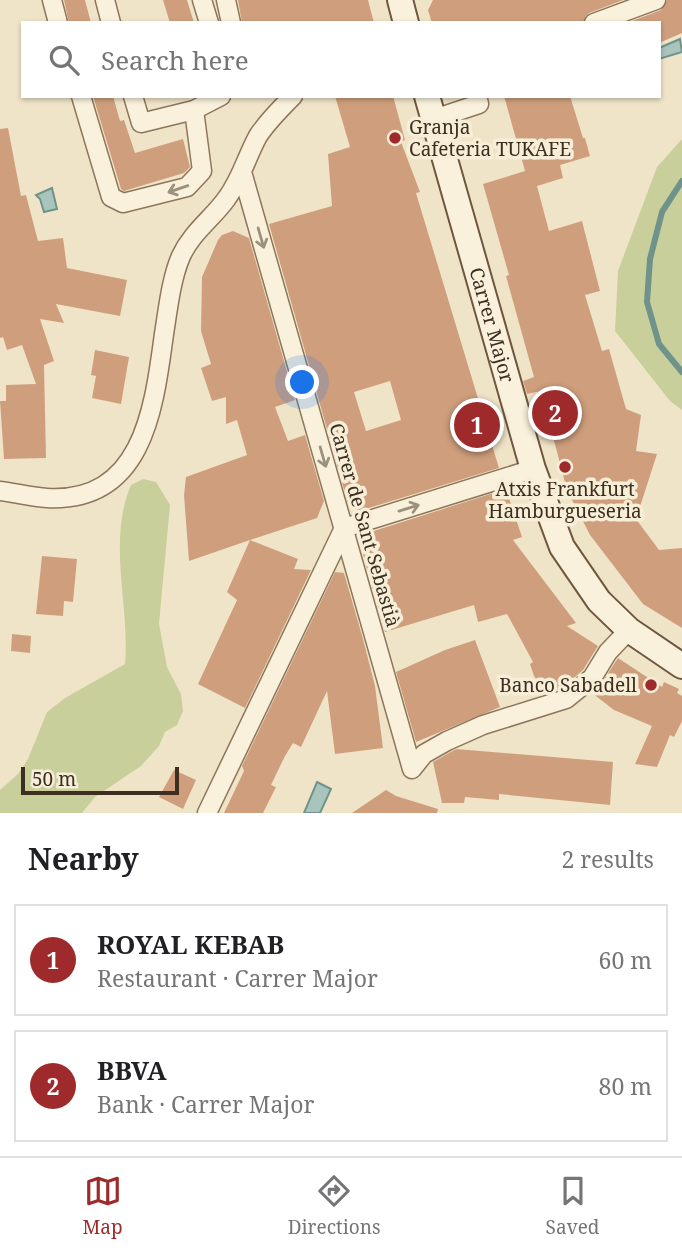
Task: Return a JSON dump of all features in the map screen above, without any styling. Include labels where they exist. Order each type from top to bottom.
[{"type":"street","points":[[52,0],[57,21]]},
{"type":"street","points":[[105,0],[110,21]]},
{"type":"street","points":[[202,0],[208,21]]},
{"type":"street","points":[[226,0],[231,21]]},
{"type":"street","points":[[400,0],[406,21]]},
{"type":"street","points":[[599,21],[656,0]]},
{"type":"street","points":[[81,98],[111,197],[123,204],[187,187],[202,171],[194,110]]},
{"type":"street","points":[[134,98],[141,123],[194,110],[218,98]]},
{"type":"street","points":[[0,491],[48,498],[77,496],[103,488],[123,473],[137,448],[150,411],[169,304],[181,256],[203,222],[226,199],[242,172],[258,135],[291,98]]},
{"type":"street","points":[[431,108],[479,104],[478,98]]},
{"type":"street","name":"Carrer Major","points":[[431,108],[533,469],[562,547],[599,601],[629,630],[682,666]]},
{"type":"street","name":"Carrer de Sant Sebastià","points":[[242,172],[412,769],[424,754],[447,741],[483,725],[566,699],[592,678],[608,652],[629,630]]},
{"type":"street","points":[[207,813],[344,528],[533,469]]},
{"type":"green space","points":[[682,139],[682,410],[670,401],[615,331],[618,271],[657,167]]},
{"type":"green space","points":[[143,479],[156,482],[170,505],[159,624],[167,667],[181,694],[183,711],[177,725],[165,732],[159,746],[141,766],[95,797],[82,813],[0,813],[0,790],[18,774],[28,759],[47,712],[65,698],[125,664],[121,529],[131,485]]},
{"type":"water","points":[[680,39],[682,52],[661,58],[661,47]]},
{"type":"water","points":[[52,188],[57,209],[44,212],[36,195]]},
{"type":"water","points":[[317,782],[331,789],[320,813],[304,813]]},
{"type":"building","points":[[64,0],[85,0],[90,21],[69,21]]},
{"type":"building","points":[[163,0],[187,0],[193,21],[169,21]]},
{"type":"building","points":[[238,0],[368,0],[373,21],[242,21]]},
{"type":"building","points":[[433,0],[623,0],[589,13],[584,21],[431,21],[428,10]]},
{"type":"building","points":[[667,0],[682,0],[682,33],[661,42],[661,21],[632,21],[661,10]]},
{"type":"building","points":[[94,98],[114,98],[120,121],[124,120],[135,153],[183,139],[190,167],[184,173],[124,191],[121,189]]},
{"type":"building","points":[[336,98],[394,98],[405,140],[401,142],[420,192],[416,193],[499,468],[359,511],[349,507],[269,224],[332,206],[328,154],[350,147]],"holes":[[[390,381],[401,420],[366,431],[354,392]]]},
{"type":"building","points":[[505,98],[571,98],[590,156],[560,165],[563,178],[537,186],[549,231],[582,221],[600,291],[585,295],[602,351],[609,349],[626,409],[641,415],[636,451],[657,454],[636,519],[659,550],[682,548],[682,628],[643,604],[590,535],[567,490],[541,391],[527,394],[523,381],[534,377],[483,184],[525,171]]},
{"type":"building","points":[[8,128],[21,196],[26,195],[38,241],[63,238],[67,268],[127,280],[120,316],[56,304],[64,323],[40,319],[54,361],[44,365],[46,458],[4,459],[0,401],[6,401],[6,385],[36,384],[22,345],[7,350],[3,337],[0,338],[0,129]]},
{"type":"building","points":[[233,231],[249,238],[295,400],[275,407],[288,441],[305,435],[324,501],[317,518],[189,561],[184,495],[186,477],[247,455],[237,420],[226,424],[226,397],[212,401],[201,368],[211,364],[201,331],[202,277],[218,240],[222,235]]},
{"type":"building","points":[[95,350],[129,357],[121,404],[92,398],[96,376],[91,375]]},
{"type":"building","points":[[506,489],[522,537],[513,540],[576,623],[567,626],[598,646],[583,670],[561,689],[546,693],[534,676],[530,664],[533,662],[507,614],[478,622],[474,605],[385,632],[358,536]]},
{"type":"building","points":[[250,540],[298,559],[294,569],[311,570],[245,708],[198,684],[237,600],[227,592]]},
{"type":"building","points":[[42,556],[77,559],[73,602],[64,601],[63,616],[36,614]]},
{"type":"building","points":[[335,572],[344,573],[363,639],[375,686],[383,748],[335,754],[327,691],[301,747],[293,743],[285,756],[271,785],[276,787],[263,813],[224,813],[244,771],[242,766]]},
{"type":"building","points":[[12,634],[31,636],[30,653],[11,651]]},
{"type":"building","points":[[475,640],[500,707],[416,742],[396,672]]},
{"type":"building","points":[[618,658],[662,687],[664,682],[679,689],[677,693],[682,696],[682,721],[674,737],[670,735],[657,767],[635,764],[652,726],[614,710],[592,693]]},
{"type":"building","points":[[456,749],[613,762],[610,805],[499,794],[499,800],[465,797],[464,803],[442,803],[433,762]]},
{"type":"building","points":[[174,770],[196,780],[183,809],[159,797]]},
{"type":"building","points":[[386,790],[396,796],[438,809],[437,813],[352,813]]},
{"type":"waterway","points":[[682,181],[662,212],[650,259],[647,302],[659,344],[682,372]]},
{"type":"place","name":"Granja Cafeteria TUKAFE","points":[[395,138]]},
{"type":"place","name":"BBVA","points":[[555,413]]},
{"type":"place","name":"ROYAL KEBAB","points":[[477,425]]},
{"type":"place","name":"Atxis Frankfurt Hamburgueseria","points":[[565,467]]},
{"type":"place","name":"Banco Sabadell","points":[[651,685]]}]
